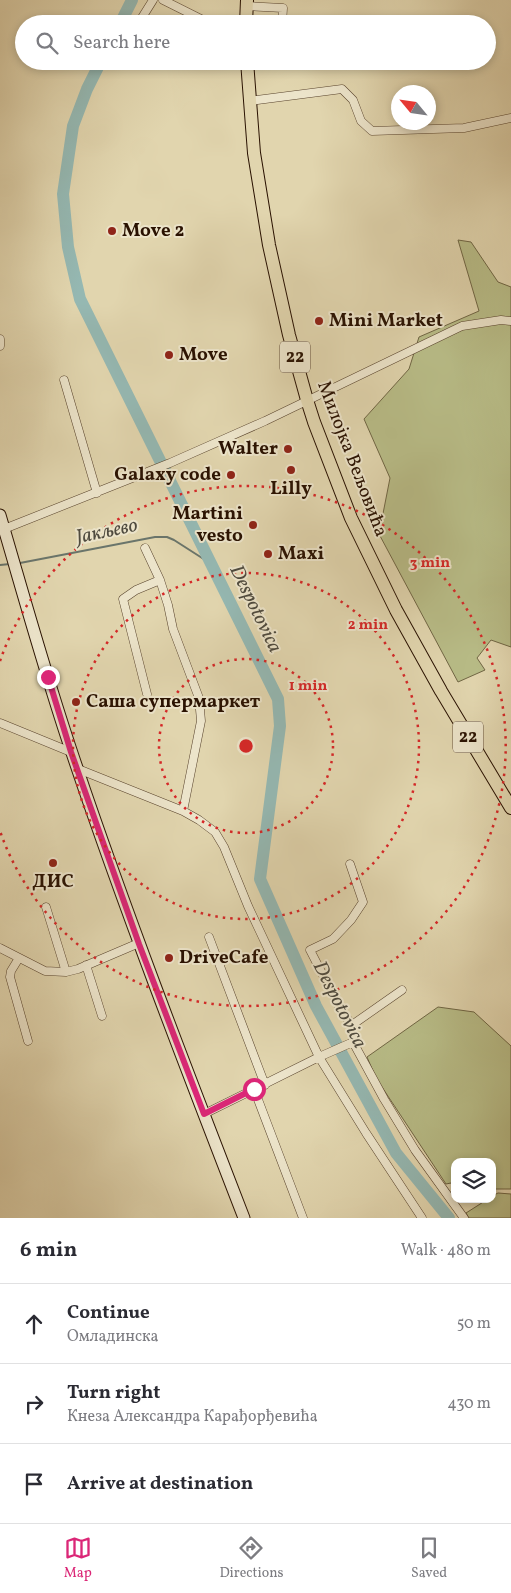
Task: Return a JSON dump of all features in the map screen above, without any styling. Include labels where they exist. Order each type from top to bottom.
[{"type":"main road","name":"Милојка Вељовића","points":[[247,70],[256,172],[272,261],[287,328],[307,400],[351,518],[396,610],[441,692],[511,808]]},
{"type":"street","points":[[144,15],[153,0]]},
{"type":"street","points":[[164,0],[194,15]]},
{"type":"street","points":[[246,3],[282,8],[282,15]]},
{"type":"street","points":[[249,101],[342,89],[353,100],[361,122],[372,131],[464,128],[511,118]]},
{"type":"street","points":[[4,529],[152,472],[462,326],[501,320],[511,321]]},
{"type":"street","points":[[0,340],[0,346]]},
{"type":"street","points":[[64,380],[98,493]]},
{"type":"street","points":[[0,515],[71,752],[139,944],[244,1218]]},
{"type":"street","points":[[144,548],[160,580],[173,629],[199,698],[201,710],[201,721],[183,810]]},
{"type":"street","points":[[147,694],[122,599],[136,590],[160,580]]},
{"type":"street","points":[[1,725],[71,752]]},
{"type":"street","points":[[78,769],[183,810],[215,832],[224,847],[248,906],[323,1055],[366,1134],[422,1218]]},
{"type":"street","points":[[350,864],[363,902],[351,920],[333,939],[310,950],[342,1012],[352,1025],[350,1043],[415,1150],[464,1218]]},
{"type":"street","points":[[46,907],[66,972]]},
{"type":"street","points":[[209,937],[265,1085]]},
{"type":"street","points":[[0,948],[45,971],[66,972],[86,966],[139,944]]},
{"type":"street","points":[[19,958],[10,977],[28,1040]]},
{"type":"street","points":[[86,966],[102,1016]]},
{"type":"street","points":[[352,1025],[402,990]]},
{"type":"street","points":[[204,1114],[350,1043]]},
{"type":"street","points":[[254,1089],[303,1218]]},
{"type":"green space","points":[[458,240],[471,242],[498,282],[511,287],[511,647],[491,640],[477,658],[485,670],[458,682],[379,534],[390,478],[364,419],[409,369],[419,337],[479,311]]},
{"type":"green space","points":[[438,1007],[474,1012],[511,1046],[511,1189],[496,1189],[496,1158],[451,1158],[451,1183],[446,1184],[376,1078],[367,1057]]},
{"type":"green space","points":[[496,1194],[511,1194],[511,1218],[469,1218],[466,1213],[482,1203],[496,1203]]},
{"type":"waterway","name":"Despotovica","points":[[124,15],[132,0]]},
{"type":"waterway","name":"Despotovica","points":[[96,70],[73,126],[63,194],[68,247],[80,299],[278,699],[280,726],[260,879],[316,1006],[396,1153],[449,1218]]},
{"type":"waterway","name":"Јакљево","points":[[20,563],[155,537],[167,537],[213,565]]},
{"type":"waterway","name":"Јакљево","points":[[0,565],[10,564]]},
{"type":"place","name":"Move 2","points":[[112,231]]},
{"type":"place","name":"Mini Market","points":[[319,321]]},
{"type":"place","name":"Move","points":[[169,355]]},
{"type":"place","name":"Walter","points":[[288,449]]},
{"type":"place","name":"Lilly","points":[[291,470]]},
{"type":"place","name":"Galaxy code","points":[[231,475]]},
{"type":"place","name":"Martini vesto","points":[[253,525]]},
{"type":"place","name":"Maxi","points":[[268,554]]},
{"type":"place","name":"Саша супермаркет","points":[[76,702]]},
{"type":"place","name":"ДИС","points":[[53,863]]},
{"type":"place","name":"DriveCafe","points":[[169,958]]},
{"type":"route","points":[[48,677],[71,752],[139,944],[204,1114],[254,1089]]}]
